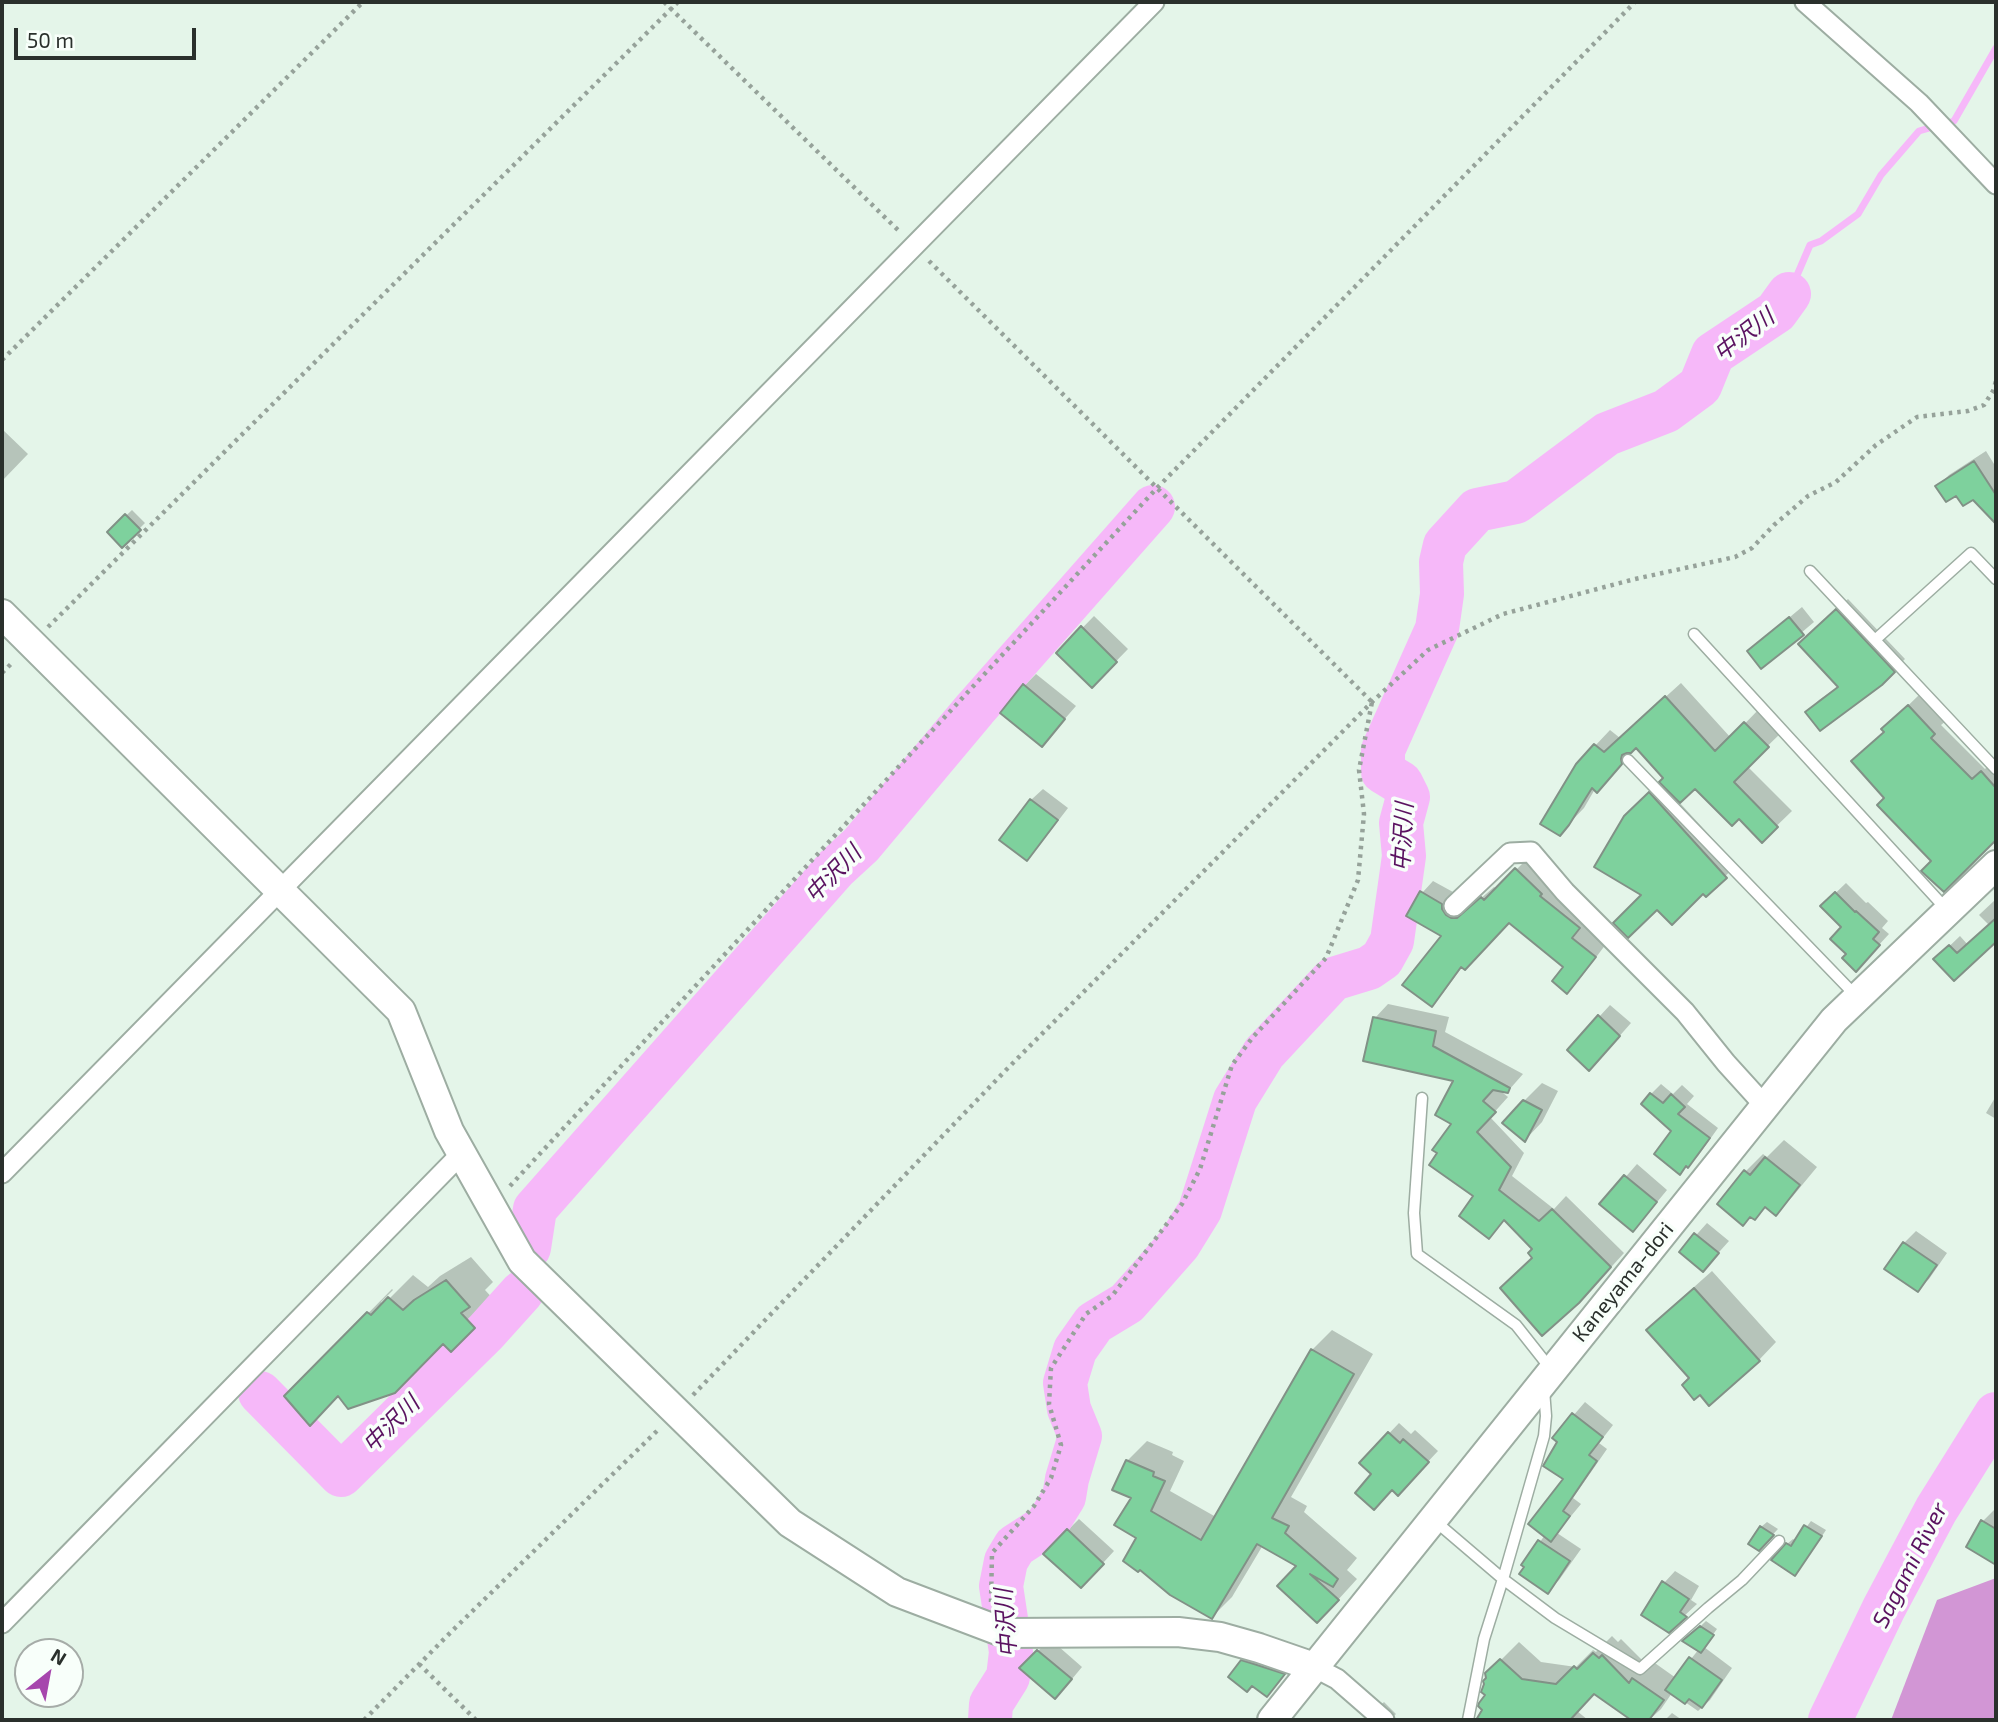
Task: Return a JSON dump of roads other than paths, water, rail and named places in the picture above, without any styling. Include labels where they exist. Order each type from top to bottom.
[{"type":"street","points":[[2,1173],[1154,2]]},
{"type":"street","points":[[1805,2],[1919,103],[1996,184]]},
{"type":"street","points":[[2,614],[401,1011],[449,1131],[522,1261],[790,1523],[897,1592],[1004,1633],[1178,1632],[1220,1637],[1314,1667],[1337,1679],[1384,1720]]},
{"type":"street","points":[[1454,906],[1510,853],[1531,852],[1565,892],[1685,1012],[1765,1106]]},
{"type":"street","name":"Kaneyama-dori","points":[[1272,1720],[1834,1020],[1996,865]]},
{"type":"street","points":[[2,1623],[462,1153]]},
{"type":"lane","points":[[1875,640],[1971,553],[1996,579]]},
{"type":"lane","points":[[1810,571],[1996,769]]},
{"type":"lane","points":[[1694,634],[1948,911]]},
{"type":"lane","points":[[1628,760],[1858,998]]},
{"type":"lane","points":[[1422,1098],[1414,1213],[1417,1254],[1516,1325],[1547,1377],[1544,1436],[1484,1639],[1468,1720]]},
{"type":"lane","points":[[1432,1519],[1503,1579],[1555,1618],[1640,1669],[1742,1580],[1779,1541]]},
{"type":"waterway","name":"中沢川","points":[[1789,294],[1810,245],[1821,241],[1858,214],[1881,175],[1919,131],[1954,121],[1996,48]]},
{"type":"waterway","name":"中沢川","points":[[990,1720],[991,1704],[1008,1677],[1011,1652],[1001,1586],[1006,1561],[1015,1546],[1046,1526],[1064,1497],[1080,1436],[1069,1409],[1065,1383],[1075,1350],[1094,1323],[1127,1303],[1179,1244],[1200,1210],[1235,1100],[1264,1053],[1333,979],[1369,968],[1382,959],[1392,941],[1404,856],[1401,823],[1408,797],[1401,783],[1383,772],[1383,750],[1437,629],[1442,594],[1441,562],[1445,545],[1477,510],[1516,502],[1607,434],[1666,411],[1700,386],[1713,354],[1776,312],[1789,294]]},
{"type":"waterway","name":"中沢川","points":[[529,1248],[535,1209],[836,868],[861,845],[975,709],[1153,507]]},
{"type":"waterway","name":"中沢川","points":[[260,1393],[341,1475],[486,1332],[522,1292]]},
{"type":"waterway","name":"Sagami River","points":[[1830,1720],[1884,1608],[1936,1510],[1996,1414]]}]
